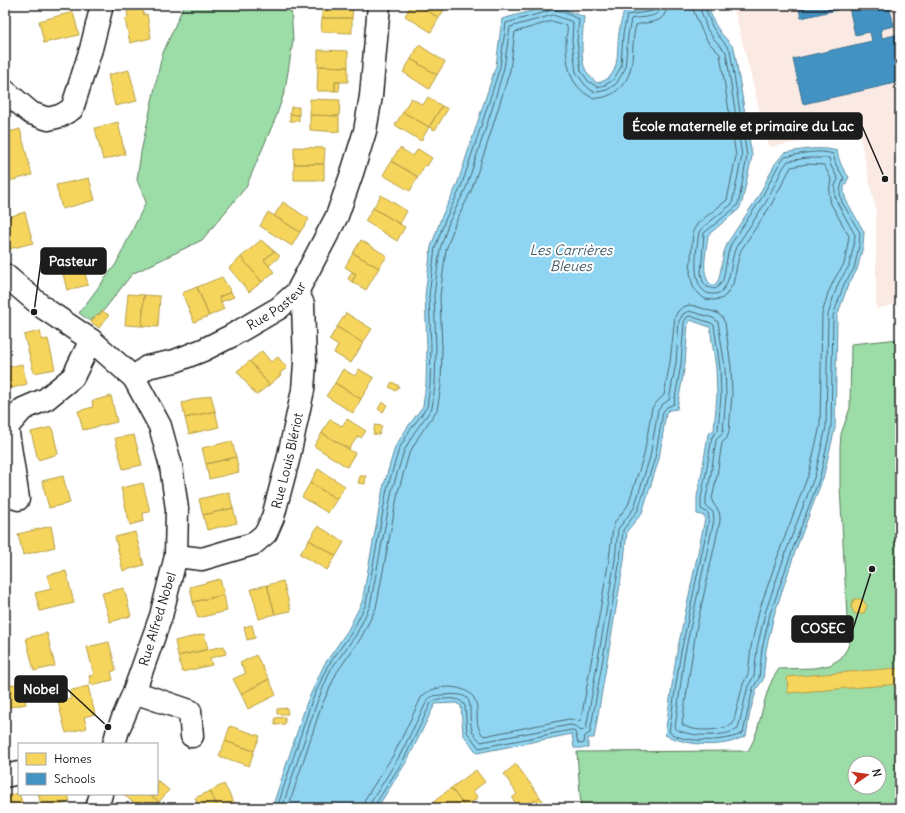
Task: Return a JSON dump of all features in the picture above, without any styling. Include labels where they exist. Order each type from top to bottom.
[{"type":"street","points":[[5,91],[31,113],[48,119],[60,116],[72,109],[91,48],[102,5]]},
{"type":"street","name":"Rue Pasteur","points":[[134,378],[147,367],[175,361],[231,336],[279,308],[297,292],[337,216],[365,131],[371,96],[379,5]]},
{"type":"street","points":[[5,275],[45,309],[91,340],[134,378]]},
{"type":"street","name":"Rue Louis Blériot","points":[[176,556],[202,559],[253,544],[266,533],[273,516],[288,460],[303,390],[305,363],[303,304],[297,292]]},
{"type":"street","points":[[18,499],[7,427],[23,409],[46,399],[72,377],[91,340]]},
{"type":"street","name":"Rue Alfred Nobel","points":[[114,743],[161,616],[176,556],[177,509],[171,466],[160,426],[134,378]]},
{"type":"street","points":[[134,692],[190,711],[192,736]]},
{"type":"street","points":[[5,776],[18,773]]},
{"type":"street","points":[[97,808],[101,795]]},
{"type":"shaded area","points":[[733,5],[900,5],[900,303],[876,309],[876,212],[859,133],[769,147]]},
{"type":"green space","points":[[184,5],[291,5],[293,41],[285,90],[276,117],[246,187],[202,240],[132,274],[104,310],[90,321],[79,313],[116,264],[146,202],[137,180],[141,152],[162,55]]},
{"type":"green space","points":[[900,339],[900,808],[581,808],[577,752],[748,751],[757,732],[769,688],[779,669],[814,668],[830,665],[841,658],[850,641],[847,618],[840,486],[840,448],[841,434],[850,408],[851,344]]},
{"type":"water","name":"Les Carrières Bleues","points":[[553,5],[584,17],[582,44],[584,66],[591,78],[597,83],[611,76],[614,70],[617,56],[619,30],[624,11],[664,5],[707,5],[720,32],[734,48],[752,156],[742,202],[739,209],[708,235],[705,273],[710,284],[715,285],[719,279],[724,252],[728,242],[758,197],[775,164],[784,153],[817,149],[837,151],[841,165],[849,177],[844,187],[846,200],[864,232],[863,246],[857,270],[848,285],[837,316],[835,428],[823,478],[795,552],[774,615],[766,650],[763,680],[757,688],[750,712],[746,736],[728,743],[710,745],[686,742],[665,735],[676,657],[705,519],[705,516],[697,514],[697,497],[708,434],[714,430],[717,395],[716,368],[710,327],[690,320],[688,323],[685,364],[677,409],[669,410],[666,413],[659,459],[642,513],[627,531],[624,561],[594,738],[588,738],[588,748],[574,748],[572,734],[477,753],[463,734],[461,706],[456,703],[435,704],[407,761],[377,808],[272,808],[307,702],[324,665],[348,630],[362,602],[383,488],[395,447],[423,406],[426,384],[427,347],[425,296],[431,247],[441,218],[457,185],[496,66],[502,19]]},
{"type":"building: Homes","points":[[322,5],[353,5],[352,18],[322,18]]},
{"type":"building: Homes","points":[[411,5],[418,5],[439,18],[431,32],[405,16]]},
{"type":"building: Homes","points":[[418,5],[447,5],[439,18]]},
{"type":"building: Homes","points":[[142,7],[144,15],[147,14],[151,38],[130,43],[125,19],[128,18],[127,11]]},
{"type":"building: Homes","points":[[73,12],[79,35],[44,43],[39,21]]},
{"type":"building: Homes","points":[[322,18],[352,18],[352,33],[321,32]]},
{"type":"building: Homes","points":[[419,45],[445,62],[437,75],[411,59]]},
{"type":"building: Homes","points":[[318,50],[348,51],[348,67],[318,66]]},
{"type":"building: Homes","points":[[411,59],[437,75],[429,89],[403,72]]},
{"type":"building: Homes","points":[[318,66],[348,67],[348,82],[335,82],[335,91],[317,91]]},
{"type":"building: Homes","points":[[129,70],[137,101],[115,106],[108,75]]},
{"type":"building: Homes","points":[[335,82],[340,82],[339,91],[335,91]]},
{"type":"building: Homes","points":[[428,97],[442,106],[429,127],[403,112],[411,98],[423,105]]},
{"type":"building: Homes","points":[[310,99],[340,100],[339,116],[310,115]]},
{"type":"building: Homes","points":[[442,106],[448,109],[435,130],[429,127]]},
{"type":"building: Homes","points":[[291,107],[299,107],[299,115],[290,114]]},
{"type":"building: Homes","points":[[403,112],[429,127],[421,141],[395,125]]},
{"type":"building: Homes","points":[[290,114],[299,115],[299,121],[290,121]]},
{"type":"building: Homes","points":[[310,115],[339,116],[339,132],[310,130]]},
{"type":"building: Homes","points":[[118,122],[125,154],[103,160],[95,128]]},
{"type":"building: Homes","points":[[20,129],[32,175],[9,181],[5,162],[5,133]]},
{"type":"building: Homes","points":[[294,147],[325,148],[324,164],[294,164]]},
{"type":"building: Homes","points":[[400,148],[413,156],[418,149],[432,158],[427,166],[425,165],[418,177],[391,161]]},
{"type":"building: Homes","points":[[391,161],[418,177],[410,191],[383,175]]},
{"type":"building: Homes","points":[[294,164],[324,164],[324,180],[294,180]]},
{"type":"building: Homes","points":[[89,178],[95,200],[62,209],[56,185]]},
{"type":"building: Homes","points":[[381,195],[407,211],[400,224],[373,208]]},
{"type":"building: Homes","points":[[283,202],[309,219],[300,232],[274,216]]},
{"type":"building: Homes","points":[[373,208],[405,227],[397,241],[365,221]]},
{"type":"building: Homes","points":[[25,212],[33,243],[9,249],[5,232],[5,218]]},
{"type":"building: Homes","points":[[268,212],[300,232],[292,246],[260,226]]},
{"type":"building: Homes","points":[[261,240],[274,251],[264,260],[274,272],[262,282],[241,257]]},
{"type":"building: Homes","points":[[361,240],[387,256],[379,268],[353,253]]},
{"type":"building: Homes","points":[[79,249],[88,285],[67,290],[61,266],[57,267],[54,255]]},
{"type":"building: Homes","points":[[274,251],[280,256],[269,266],[264,260]]},
{"type":"building: Homes","points":[[353,253],[379,268],[366,290],[352,282],[356,274],[345,267]]},
{"type":"building: Homes","points":[[241,257],[262,282],[249,292],[229,268]]},
{"type":"building: Homes","points":[[352,272],[356,274],[352,282],[348,279]]},
{"type":"building: Homes","points":[[222,277],[231,292],[219,297],[224,309],[209,316],[197,287]]},
{"type":"building: Homes","points":[[197,287],[209,316],[194,322],[182,293]]},
{"type":"building: Homes","points":[[231,292],[234,297],[221,302],[219,297]]},
{"type":"building: Homes","points":[[128,294],[144,295],[142,326],[125,325]]},
{"type":"building: Homes","points":[[144,295],[160,296],[158,327],[142,326]]},
{"type":"building: Homes","points":[[102,311],[109,315],[99,328],[91,322],[97,314],[99,315]]},
{"type":"building: Homes","points":[[346,313],[372,329],[363,343],[337,327]]},
{"type":"building: Homes","points":[[337,327],[363,343],[351,363],[334,353],[338,346],[329,340]]},
{"type":"building: Homes","points":[[40,331],[42,340],[48,339],[55,369],[34,373],[24,335]]},
{"type":"building: Homes","points":[[262,351],[271,362],[278,357],[287,368],[269,385],[250,361]]},
{"type":"building: Homes","points":[[250,361],[269,385],[256,395],[237,371]]},
{"type":"building: Homes","points":[[22,364],[27,384],[5,390],[5,368]]},
{"type":"building: Homes","points":[[343,369],[355,376],[359,369],[374,378],[361,399],[335,383]]},
{"type":"building: Homes","points":[[392,382],[399,386],[396,391],[389,387]]},
{"type":"building: Homes","points":[[335,383],[361,399],[353,413],[326,396]]},
{"type":"building: Homes","points":[[211,395],[215,411],[185,418],[182,403]]},
{"type":"building: Homes","points":[[111,396],[117,422],[83,430],[78,411],[93,407],[92,401]]},
{"type":"building: Homes","points":[[382,402],[387,405],[383,412],[378,409]]},
{"type":"building: Homes","points":[[215,411],[219,427],[189,434],[185,418]]},
{"type":"building: Homes","points":[[330,419],[342,426],[347,419],[366,431],[361,438],[358,436],[349,449],[322,433]]},
{"type":"building: Homes","points":[[375,425],[382,426],[379,435],[373,434]]},
{"type":"building: Homes","points":[[52,427],[58,454],[38,460],[31,432]]},
{"type":"building: Homes","points":[[322,433],[355,453],[347,467],[314,446]]},
{"type":"building: Homes","points":[[134,435],[142,465],[123,469],[115,438]]},
{"type":"building: Homes","points":[[232,441],[236,457],[206,464],[202,448]]},
{"type":"building: Homes","points":[[236,457],[239,472],[209,479],[206,464]]},
{"type":"building: Homes","points":[[318,469],[345,486],[337,499],[310,483]]},
{"type":"building: Homes","points":[[63,476],[70,503],[49,508],[42,481]]},
{"type":"building: Homes","points":[[360,476],[366,476],[365,484],[358,483]]},
{"type":"building: Homes","points":[[143,483],[150,512],[143,513],[144,521],[130,525],[121,488]]},
{"type":"building: Homes","points":[[310,483],[337,499],[328,513],[302,497]]},
{"type":"building: Homes","points":[[229,492],[233,508],[203,515],[199,499]]},
{"type":"building: Homes","points":[[233,508],[237,523],[207,530],[203,515]]},
{"type":"building: Homes","points":[[51,526],[55,547],[23,555],[18,534]]},
{"type":"building: Homes","points":[[318,526],[344,542],[336,556],[309,540]]},
{"type":"building: Homes","points":[[135,532],[144,565],[123,571],[115,537]]},
{"type":"building: Homes","points":[[309,540],[336,556],[327,570],[300,554]]},
{"type":"building: Homes","points":[[66,571],[74,603],[40,611],[35,593],[51,589],[47,575]]},
{"type":"building: Homes","points":[[220,579],[224,595],[193,602],[190,587]]},
{"type":"building: Homes","points":[[283,581],[291,611],[275,614],[267,585]]},
{"type":"building: Homes","points":[[267,585],[275,614],[259,619],[251,589]]},
{"type":"building: Homes","points":[[124,588],[131,616],[110,622],[102,593]]},
{"type":"building: Homes","points":[[224,595],[227,611],[198,618],[193,602]]},
{"type":"building: Homes","points":[[854,599],[862,599],[867,606],[864,613],[855,614],[851,607]]},
{"type":"building: Homes","points":[[252,625],[255,638],[247,640],[244,627]]},
{"type":"building: Homes","points":[[47,633],[55,666],[34,671],[26,638]]},
{"type":"building: Homes","points":[[204,634],[208,649],[178,656],[175,641]]},
{"type":"building: Homes","points":[[109,642],[116,670],[111,672],[113,680],[91,685],[89,676],[94,675],[87,647]]},
{"type":"building: Homes","points":[[224,646],[226,654],[210,658],[212,665],[182,672],[178,656]]},
{"type":"building: Homes","points":[[256,655],[269,679],[241,694],[233,679],[246,673],[240,663]]},
{"type":"building: Homes","points":[[898,668],[900,684],[788,693],[787,677]]},
{"type":"building: Homes","points":[[269,679],[276,695],[248,709],[241,694]]},
{"type":"building: Homes","points":[[21,683],[26,704],[5,708],[5,686]]},
{"type":"building: Homes","points":[[88,686],[95,714],[84,717],[87,728],[66,733],[58,702],[71,699],[69,691]]},
{"type":"building: Homes","points":[[287,708],[288,714],[277,714],[277,709]]},
{"type":"building: Homes","points":[[285,717],[285,724],[275,725],[275,718]]},
{"type":"building: Homes","points":[[230,726],[260,736],[254,751],[225,741]]},
{"type":"building: Homes","points":[[225,741],[254,751],[249,766],[219,756]]},
{"type":"building: Homes","points":[[516,764],[540,797],[525,808],[519,808],[512,798],[517,794],[504,774]]},
{"type":"building: Homes","points":[[476,770],[485,782],[473,791],[478,798],[465,807],[451,788]]},
{"type":"building: Homes","points":[[158,781],[169,790],[159,802],[150,795],[158,795]]},
{"type":"building: Homes","points":[[224,784],[237,808],[218,808],[210,791]]},
{"type":"building: Homes","points":[[451,788],[465,807],[426,808]]},
{"type":"building: Homes","points":[[210,791],[218,808],[200,808],[195,798]]},
{"type":"building: Homes","points":[[18,793],[24,808],[5,808],[5,796]]},
{"type":"building: Homes","points":[[38,795],[68,795],[70,802],[50,808],[42,808]]},
{"type":"building: Homes","points":[[124,795],[150,795],[159,802],[154,808],[140,808]]},
{"type":"building: Homes","points":[[540,797],[549,808],[525,808]]},
{"type":"building: Schools","points":[[798,5],[889,5],[894,26],[881,29],[882,38],[900,34],[900,82],[803,104],[793,59],[872,41],[870,32],[855,35],[849,7],[801,18]]},
{"type":"place","name":"École maternelle et primaire du Lac","points":[[885,179]]},
{"type":"place","name":"Pasteur","points":[[34,312]]},
{"type":"place","name":"COSEC","points":[[872,569]]},
{"type":"place","name":"Nobel","points":[[108,727]]}]
